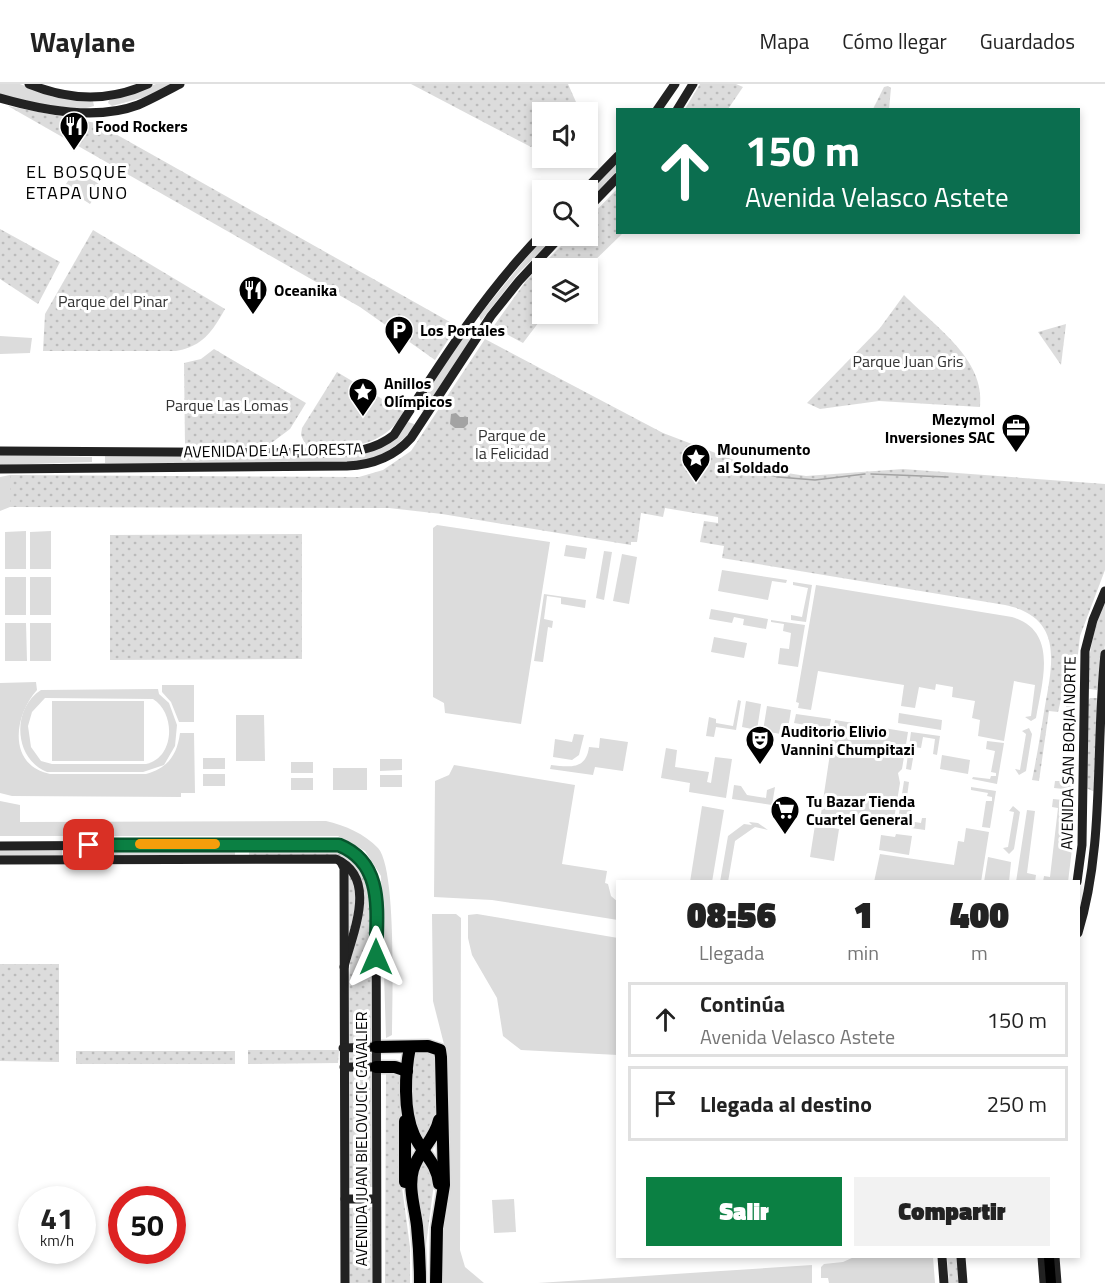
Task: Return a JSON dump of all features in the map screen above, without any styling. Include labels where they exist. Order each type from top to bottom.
[{"type":"highway","points":[[376,1047],[428,1046],[440,1050],[443,1077],[444,1185],[435,1244],[436,1283]]},
{"type":"highway","points":[[410,1047],[407,1071],[405,1189],[412,1233],[414,1283]]},
{"type":"highway","points":[[376,1067],[395,1067],[407,1071]]},
{"type":"highway","points":[[420,1283],[419,1244],[411,1182],[417,1161],[438,1128],[443,1077]]},
{"type":"highway","points":[[407,1084],[413,1133],[435,1167],[438,1180],[429,1240],[429,1283]]},
{"type":"main road","points":[[29,84],[51,93],[96,98],[130,91],[148,84]]},
{"type":"main road","points":[[0,98],[54,110],[104,111],[138,105],[180,84]]},
{"type":"main road","points":[[658,108],[675,84]]},
{"type":"main road","points":[[677,108],[693,84]]},
{"type":"main road","points":[[595,180],[616,158]]},
{"type":"main road","points":[[598,198],[616,179]]},
{"type":"main road","name":"AVENIDA DE LA FLORESTA","points":[[0,451],[332,453],[368,449],[384,443],[394,435],[467,324],[532,245]]},
{"type":"main road","name":"AVENIDA DE LA FLORESTA","points":[[0,469],[369,464],[391,455],[411,438],[480,332],[519,281],[552,246]]},
{"type":"main road","name":"AVENIDA SAN BORJA NORTE","points":[[1077,880],[1081,860],[1085,651],[1093,620],[1105,591]]},
{"type":"main road","name":"AVENIDA SAN BORJA NORTE","points":[[1080,929],[1092,902],[1101,860],[1105,654]]},
{"type":"main road","points":[[1083,693],[1103,693]]},
{"type":"main road","points":[[1082,795],[1102,795]]},
{"type":"main road","name":"AVENIDA JUAN BIELOVUCIC CAVALIER","points":[[0,846],[325,844],[339,845],[359,856],[367,866],[375,886],[376,1283]]},
{"type":"main road","points":[[0,860],[339,860]]},
{"type":"main road","name":"AVENIDA JUAN BIELOVUCIC CAVALIER","points":[[339,860],[354,873],[361,891],[344,967]]},
{"type":"main road","name":"AVENIDA JUAN BIELOVUCIC CAVALIER","points":[[339,860],[344,868],[345,1283]]},
{"type":"main road","points":[[1080,938],[1088,926],[1097,900]]},
{"type":"main road","points":[[344,1048],[376,1047]]},
{"type":"main road","points":[[344,1067],[376,1067]]},
{"type":"main road","points":[[345,1199],[376,1199]]},
{"type":"main road","points":[[942,1258],[944,1283]]},
{"type":"main road","points":[[961,1258],[963,1283]]},
{"type":"main road","points":[[1042,1258],[1044,1283]]},
{"type":"main road","points":[[1050,1258],[1051,1283]]},
{"type":"main road","points":[[1055,1258],[1057,1283]]},
{"type":"green space","points":[[0,84],[20,84],[53,97],[93,101],[94,106],[61,108],[0,95]]},
{"type":"green space","points":[[156,84],[173,84],[149,96],[112,106],[108,103],[109,100]]},
{"type":"green space","points":[[411,84],[568,84],[576,102],[532,102],[531,147]]},
{"type":"green space","points":[[700,84],[736,84],[743,87],[729,108],[686,108]]},
{"type":"green space","points":[[884,87],[891,88],[889,108],[874,108]]},
{"type":"green space","points":[[8,106],[96,123],[457,326],[435,360],[360,307]]},
{"type":"green space","points":[[616,162],[616,172],[598,191],[598,181]]},
{"type":"green space","points":[[76,169],[102,186],[90,204],[64,187]]},
{"type":"green space","points":[[616,190],[616,234],[622,234],[597,258],[549,258],[561,246],[598,246],[598,209]]},
{"type":"green space","points":[[0,229],[60,262],[38,304],[0,279]]},
{"type":"green space","name":"Parque del Pinar","points":[[93,230],[225,309],[206,337],[193,346],[176,351],[43,351],[45,314]]},
{"type":"green space","points":[[536,246],[545,246],[517,275],[481,321],[479,316]]},
{"type":"green space","points":[[532,275],[532,324],[537,324],[523,343],[493,327]]},
{"type":"green space","name":"Parque Juan Gris","points":[[904,295],[943,331],[966,359],[975,374],[980,390],[980,407],[879,401],[820,409],[807,403],[880,328]]},
{"type":"green space","points":[[1066,324],[1061,365],[1038,332]]},
{"type":"green space","points":[[470,331],[473,337],[425,412],[418,410],[417,406],[466,332]]},
{"type":"green space","points":[[0,336],[32,338],[30,353],[0,354]]},
{"type":"green space","name":"Parque de la Felicidad","points":[[485,339],[663,433],[755,468],[806,476],[903,469],[1105,484],[1105,570],[1080,636],[1074,690],[1062,695],[1058,712],[1049,711],[1039,781],[1032,780],[1048,690],[1051,658],[1050,644],[1037,620],[1024,611],[1005,605],[722,558],[724,546],[700,542],[704,521],[718,523],[718,517],[665,508],[663,517],[641,513],[637,542],[631,542],[631,545],[442,514],[389,508],[10,507],[10,475],[359,477],[383,470],[411,451]]},
{"type":"green space","name":"Parque Las Lomas","points":[[214,349],[306,403],[290,429],[266,447],[185,445],[184,363],[201,359]]},
{"type":"green space","points":[[337,372],[404,412],[390,430],[363,444],[318,448],[306,446],[301,435],[302,428]]},
{"type":"green space","points":[[408,422],[414,424],[415,427],[403,440],[376,457],[360,463],[105,463],[105,455],[361,455],[387,442]]},
{"type":"green space","points":[[0,455],[92,457],[92,462],[0,465]]},
{"type":"green space","points":[[10,475],[10,507],[0,511],[0,477]]},
{"type":"green space","points":[[437,525],[550,542],[521,724],[445,713],[444,703],[433,697],[433,528]]},
{"type":"green space","points":[[26,531],[26,569],[5,569],[5,532]]},
{"type":"green space","points":[[51,531],[51,569],[30,569],[30,532]]},
{"type":"green space","points":[[302,534],[302,659],[110,660],[110,535]]},
{"type":"green space","points":[[566,545],[587,548],[585,559],[564,556]]},
{"type":"green space","points":[[604,551],[612,552],[604,600],[596,598]]},
{"type":"green space","points":[[622,554],[637,557],[629,604],[613,601]]},
{"type":"green space","points":[[722,570],[787,580],[786,583],[772,581],[768,600],[718,591]]},
{"type":"green space","points":[[5,577],[26,577],[26,615],[5,615]]},
{"type":"green space","points":[[30,577],[51,577],[51,615],[30,615]]},
{"type":"green space","points":[[793,582],[812,585],[806,622],[791,620],[791,615],[802,617],[808,588],[793,585]]},
{"type":"green space","points":[[816,585],[1012,617],[1027,624],[1036,634],[1042,646],[1044,659],[1036,718],[1031,721],[1025,717],[1031,716],[1035,685],[1014,681],[1004,741],[978,736],[980,720],[972,718],[975,701],[952,697],[953,687],[936,684],[935,690],[919,687],[915,708],[901,706],[904,685],[818,671],[811,710],[798,708],[799,703],[796,702]]},
{"type":"green space","points":[[544,594],[586,600],[585,608],[561,604],[561,598],[547,596],[544,619],[553,621],[552,628],[548,627],[543,662],[534,661]]},
{"type":"green space","points":[[1105,600],[1105,645],[1099,686],[1097,690],[1089,689],[1087,687],[1090,653],[1097,621]]},
{"type":"green space","points":[[711,609],[768,619],[766,629],[743,625],[744,619],[734,617],[732,623],[709,619]]},
{"type":"green space","points":[[771,620],[805,625],[798,667],[778,664],[780,648],[789,649],[791,633],[783,631],[784,624],[771,622]]},
{"type":"green space","points":[[5,623],[26,623],[27,661],[5,661]]},
{"type":"green space","points":[[30,623],[51,623],[51,661],[30,661]]},
{"type":"green space","points":[[714,637],[747,643],[744,658],[711,652]]},
{"type":"green space","points":[[36,682],[37,690],[23,712],[19,738],[21,750],[27,761],[36,769],[50,774],[146,774],[160,768],[170,760],[177,748],[180,733],[194,733],[195,793],[181,793],[181,797],[12,796],[0,793],[0,683]]},
{"type":"green space","points":[[162,685],[194,685],[194,722],[179,722],[171,702],[162,692]]},
{"type":"green space","points":[[158,689],[159,694],[169,703],[177,725],[175,746],[164,765],[143,772],[47,772],[36,766],[28,756],[20,733],[25,709],[31,698],[41,690]],"holes":[[[45,698],[153,699],[166,714],[169,734],[163,753],[156,760],[146,764],[52,764],[41,761],[31,747],[28,726],[32,712]]]},
{"type":"green space","points":[[1075,696],[1073,790],[1054,788],[1055,781],[1063,781],[1072,714],[1069,713],[1070,708],[1066,707],[1067,701]]},
{"type":"green space","points":[[1090,698],[1097,698],[1100,701],[1095,792],[1086,788],[1087,702]]},
{"type":"green space","points":[[738,700],[741,701],[736,730],[716,727],[714,737],[706,736],[709,717],[716,719],[716,723],[733,726]]},
{"type":"green space","points":[[52,701],[144,701],[144,761],[52,761]]},
{"type":"green space","points":[[746,701],[761,704],[757,730],[742,727]]},
{"type":"green space","points":[[767,706],[791,710],[787,735],[763,731]]},
{"type":"green space","points":[[899,713],[942,720],[941,730],[898,723]]},
{"type":"green space","points":[[796,714],[831,719],[829,729],[794,723]]},
{"type":"green space","points":[[236,715],[264,715],[265,761],[236,761]]},
{"type":"green space","points":[[835,720],[908,732],[902,769],[898,773],[900,783],[893,825],[821,814]]},
{"type":"green space","points":[[1029,728],[1032,734],[1026,771],[1019,775],[1015,769],[1020,770],[1026,734],[1022,731]]},
{"type":"green space","points":[[911,732],[940,736],[937,755],[933,754],[935,739],[923,737],[921,748],[915,747],[911,770],[906,769]]},
{"type":"green space","points":[[574,734],[584,735],[579,755],[572,760],[553,757],[555,739],[572,742]]},
{"type":"green space","points":[[600,738],[628,742],[623,771],[595,767],[593,775],[550,769],[551,765],[571,766],[581,763],[589,747],[599,748]]},
{"type":"green space","points":[[987,741],[1004,743],[997,784],[972,779],[973,777],[990,779],[991,776],[996,776],[996,773],[991,772],[995,751],[986,749]]},
{"type":"green space","points":[[666,748],[677,750],[675,767],[709,772],[707,782],[711,783],[715,757],[732,759],[726,798],[689,792],[690,783],[661,778]]},
{"type":"green space","points":[[942,755],[970,760],[968,774],[940,769]]},
{"type":"green space","points":[[203,758],[225,758],[225,769],[203,769]]},
{"type":"green space","points":[[380,759],[402,759],[402,770],[380,771]]},
{"type":"green space","points":[[291,762],[313,762],[313,773],[291,773]]},
{"type":"green space","points":[[454,765],[575,785],[562,864],[607,871],[605,883],[608,884],[611,896],[616,900],[616,920],[492,900],[434,897],[435,781],[449,775]]},
{"type":"green space","points":[[333,768],[367,768],[367,790],[333,790]]},
{"type":"green space","points":[[203,774],[225,774],[225,786],[203,786]]},
{"type":"green space","points":[[380,775],[402,775],[402,787],[380,787]]},
{"type":"green space","points":[[291,778],[313,778],[313,790],[291,790]]},
{"type":"green space","points":[[904,781],[909,782],[906,804],[912,805],[909,821],[921,823],[922,818],[926,818],[925,830],[897,826]]},
{"type":"green space","points":[[734,785],[741,786],[747,795],[766,798],[767,790],[775,787],[772,805],[732,799]]},
{"type":"green space","points":[[971,787],[996,791],[990,828],[982,827],[986,801],[992,801],[992,797],[987,796],[988,793],[971,790]]},
{"type":"green space","points":[[1053,799],[1073,801],[1072,849],[1068,880],[1043,880],[1044,876],[1050,877],[1058,808],[1052,807]]},
{"type":"green space","points":[[0,801],[20,805],[20,822],[326,821],[361,834],[378,848],[384,861],[388,881],[393,966],[392,1035],[386,1038],[381,876],[365,851],[338,836],[0,836]]},
{"type":"green space","points":[[702,806],[724,810],[712,880],[690,880]]},
{"type":"green space","points":[[1013,806],[1020,812],[1014,849],[1009,854],[1003,848],[1008,847],[1014,812],[1009,811]]},
{"type":"green space","points":[[1027,810],[1035,811],[1027,873],[1036,875],[1035,880],[1016,880]]},
{"type":"green space","points":[[749,822],[758,823],[768,830],[755,827],[735,841],[728,880],[720,880],[728,836],[744,824],[752,825]]},
{"type":"green space","points":[[815,825],[839,829],[834,861],[810,857]]},
{"type":"green space","points":[[966,828],[989,832],[981,880],[874,880],[880,854],[954,865],[958,841],[964,842]]},
{"type":"green space","points":[[896,834],[912,836],[909,855],[879,850],[881,835],[895,837]]},
{"type":"green space","points":[[235,846],[235,856],[71,856],[71,847]]},
{"type":"green space","points":[[249,846],[330,848],[351,855],[364,869],[372,886],[371,1045],[347,1043],[350,963],[364,897],[360,877],[349,864],[249,856]]},
{"type":"green space","points":[[62,849],[62,855],[0,856],[0,850]]},
{"type":"green space","points":[[988,857],[1011,862],[1009,880],[984,880]]},
{"type":"green space","points":[[347,869],[355,885],[356,894],[348,938]]},
{"type":"green space","points":[[432,914],[456,914],[461,918],[460,1250],[465,1267],[484,1283],[440,1283],[439,1238],[448,1191],[448,1060],[433,1001]]},
{"type":"green space","points":[[477,914],[616,938],[616,1055],[521,1050],[503,1036],[497,998],[472,955],[468,938],[468,915]]},
{"type":"green space","points":[[0,964],[59,964],[59,1062],[0,1061]]},
{"type":"green space","points":[[248,1050],[339,1050],[338,1063],[248,1064]]},
{"type":"green space","points":[[76,1051],[235,1051],[235,1064],[76,1064]]},
{"type":"green space","points":[[353,1051],[367,1051],[372,1054],[372,1061],[360,1064],[348,1061],[348,1054]]},
{"type":"green space","points":[[430,1052],[437,1056],[438,1090],[435,1112],[424,1144],[415,1122],[411,1088],[414,1053]]},
{"type":"green space","points":[[349,1070],[373,1072],[373,1187],[348,1188]]},
{"type":"green space","points":[[386,1071],[403,1071],[401,1180],[410,1247],[410,1283],[385,1283]]},
{"type":"green space","points":[[424,1157],[434,1183],[424,1261],[415,1176]]},
{"type":"green space","points":[[514,1199],[516,1232],[494,1233],[492,1200]]},
{"type":"green space","points":[[373,1207],[373,1283],[348,1283],[348,1208]]},
{"type":"green space","points":[[852,1258],[933,1258],[935,1283],[829,1283],[828,1278],[821,1278],[821,1267],[824,1264],[843,1262]]},
{"type":"green space","points":[[947,1258],[959,1258],[960,1283],[949,1283]]},
{"type":"green space","points":[[812,1265],[812,1283],[538,1283]]},
{"type":"shaded area","points":[[456,413],[460,417],[468,417],[468,424],[464,428],[455,428],[450,424],[451,414]]},
{"type":"waterway","points":[[724,462],[752,472],[775,476]]},
{"type":"waterway","points":[[778,477],[815,480],[865,474]]},
{"type":"waterway","points":[[871,474],[948,477]]},
{"type":"slow traffic","points":[[140,844],[215,844]]},
{"type":"place","name":"Food Rockers","points":[[74,152]]},
{"type":"place","name":"Oceanika","points":[[253,316]]},
{"type":"place","name":"Los Portales","points":[[399,356]]},
{"type":"place","name":"Anillos Olímpicos","points":[[363,418]]},
{"type":"place","name":"Mezymol Inversiones SAC","points":[[1016,454]]},
{"type":"place","name":"Mounumento al Soldado","points":[[696,484]]},
{"type":"place","name":"Auditorio Elivio Vannini Chumpitazi","points":[[760,766]]},
{"type":"place","name":"Tu Bazar Tienda Cuartel General","points":[[785,836]]},
{"type":"district","name":"EL BOSQUE ETAPA UNO","points":[[77,181]]},
{"type":"route","points":[[89,845],[339,845],[359,856],[373,878],[376,894],[376,957]]}]
